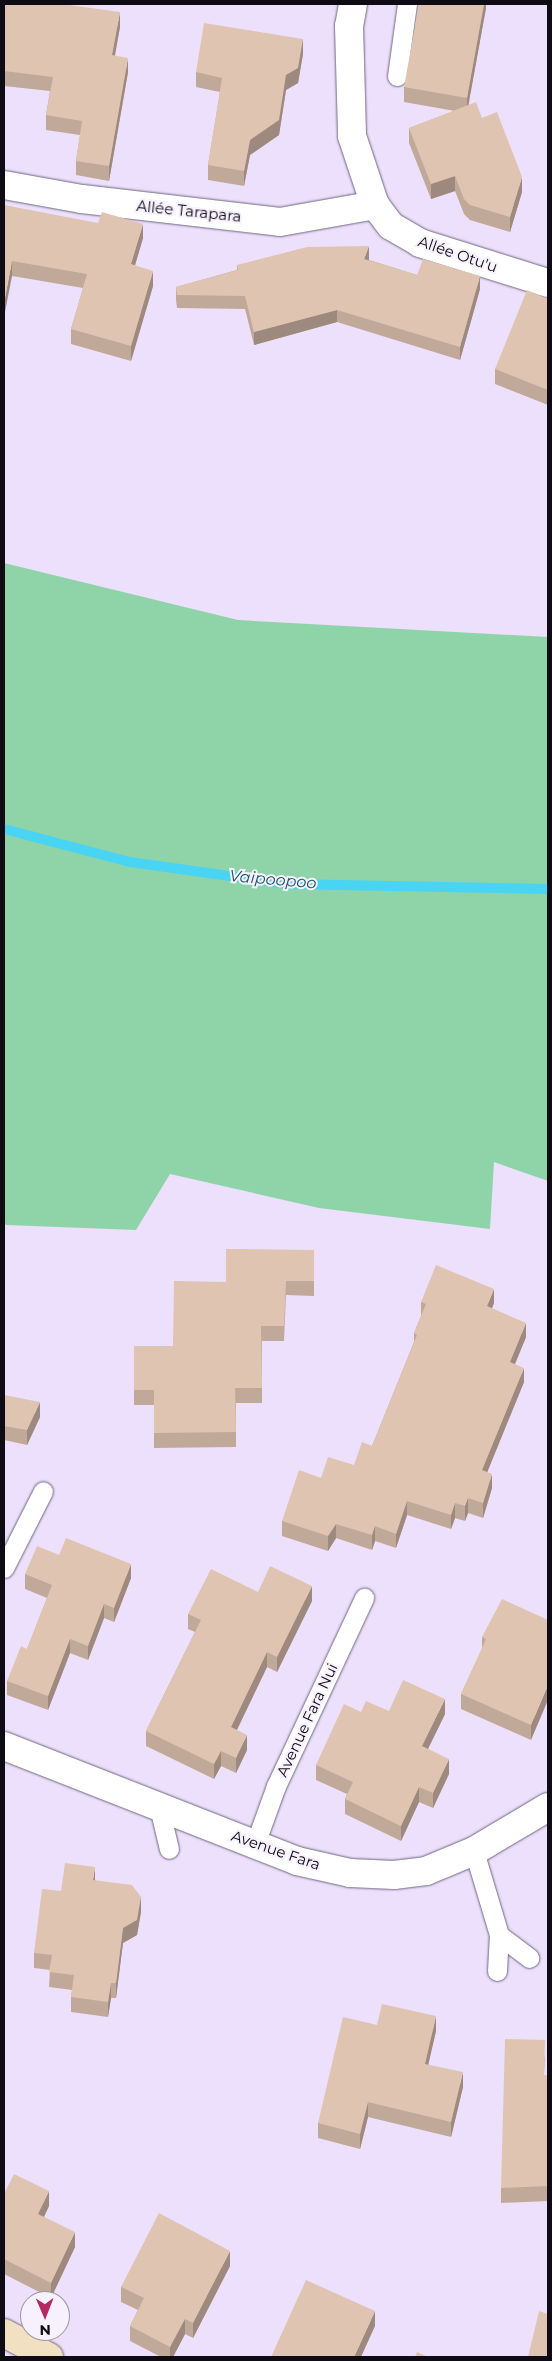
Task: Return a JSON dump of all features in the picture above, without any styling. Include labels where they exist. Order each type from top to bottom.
[{"type":"main road","points":[[4,2333],[50,2357]]},
{"type":"street","name":"Allée Otu'u","points":[[353,4],[349,26],[352,136],[375,205],[392,226],[420,243],[548,283]]},
{"type":"street","name":"Allée Tarapara","points":[[4,185],[82,199],[280,222],[375,205]]},
{"type":"street","name":"Avenue Fara","points":[[4,1746],[297,1861],[341,1871],[394,1875],[426,1871],[474,1851],[548,1807]]},
{"type":"lane","points":[[397,76],[407,4]]},
{"type":"lane","points":[[4,1568],[43,1491]]},
{"type":"lane","name":"Avenue Fara Nui","points":[[255,1844],[276,1786],[364,1598]]},
{"type":"lane","points":[[159,1807],[168,1849]]},
{"type":"lane","points":[[474,1851],[499,1935],[497,1971]]},
{"type":"lane","points":[[499,1935],[529,1958]]},
{"type":"green space","points":[[4,563],[238,620],[548,637],[548,1181],[494,1162],[490,1229],[319,1208],[170,1174],[136,1230],[6,1225],[4,1222]]},
{"type":"building","points":[[4,4],[62,4],[120,12],[112,55],[128,58],[109,166],[76,161],[82,121],[46,115],[53,77],[4,71]]},
{"type":"building","points":[[419,4],[484,4],[467,98],[404,87]]},
{"type":"building","points":[[204,23],[303,39],[298,68],[286,75],[279,120],[250,140],[244,171],[208,165],[222,78],[196,72]]},
{"type":"building","points":[[476,102],[482,118],[497,112],[522,177],[510,217],[470,205],[464,199],[455,176],[431,184],[409,128]]},
{"type":"building","points":[[4,205],[98,223],[102,212],[143,224],[131,264],[153,271],[131,346],[71,329],[87,274],[12,261],[4,303]]},
{"type":"building","points":[[369,246],[364,259],[417,275],[423,259],[480,276],[460,347],[337,310],[254,332],[245,296],[177,295],[176,287],[238,270],[237,265],[307,247]]},
{"type":"building","points":[[527,290],[548,299],[548,390],[495,369]]},
{"type":"building","points":[[226,1249],[314,1250],[314,1281],[286,1281],[284,1326],[261,1326],[262,1388],[235,1388],[236,1432],[154,1433],[154,1390],[134,1390],[134,1346],[173,1346],[174,1281],[226,1282]]},
{"type":"building","points":[[436,1265],[494,1289],[487,1306],[526,1323],[510,1362],[524,1368],[482,1470],[492,1474],[483,1503],[468,1498],[465,1506],[455,1503],[451,1515],[407,1501],[396,1534],[375,1526],[372,1535],[336,1524],[328,1536],[282,1521],[299,1470],[321,1478],[328,1457],[354,1465],[362,1442],[372,1446],[417,1335],[414,1333],[426,1304],[421,1302]]},
{"type":"building","points":[[4,1395],[40,1402],[27,1430],[4,1426]]},
{"type":"building","points":[[66,1538],[131,1564],[114,1608],[104,1604],[88,1646],[70,1639],[48,1696],[7,1681],[21,1646],[27,1649],[52,1585],[25,1574],[37,1546],[59,1555]]},
{"type":"building","points":[[270,1566],[312,1586],[277,1657],[267,1652],[231,1727],[247,1735],[236,1758],[221,1751],[214,1764],[146,1731],[201,1620],[188,1614],[211,1569],[258,1592]]},
{"type":"building","points":[[502,1599],[548,1620],[548,1685],[531,1725],[461,1694],[486,1639],[482,1637]]},
{"type":"building","points":[[403,1680],[445,1699],[422,1746],[449,1759],[433,1793],[419,1787],[401,1826],[345,1799],[353,1782],[316,1765],[344,1704],[361,1712],[366,1701],[389,1711]]},
{"type":"building","points":[[65,1863],[95,1867],[93,1880],[132,1885],[141,1897],[137,1920],[123,1928],[116,1983],[111,1983],[108,2002],[71,1997],[74,1975],[49,1972],[52,1955],[34,1953],[42,1889],[61,1891]]},
{"type":"building","points":[[382,2004],[436,2016],[425,2064],[463,2072],[451,2122],[368,2102],[360,2134],[318,2123],[343,2017],[377,2025]]},
{"type":"building","points":[[505,2039],[545,2040],[544,2075],[548,2075],[548,2186],[501,2188]]},
{"type":"building","points":[[14,2174],[49,2191],[38,2214],[75,2232],[51,2283],[4,2259],[4,2194]]},
{"type":"building","points":[[159,2213],[230,2251],[193,2323],[185,2319],[170,2347],[130,2326],[144,2298],[121,2287]]},
{"type":"building","points":[[306,2280],[375,2311],[354,2357],[271,2357]]},
{"type":"building","points":[[539,2311],[548,2314],[548,2357],[528,2357]]},
{"type":"building","points":[[417,2352],[428,2357],[415,2357]]},
{"type":"waterway","name":"Vaipoopoo","points":[[4,829],[130,862],[286,884],[548,889]]}]
